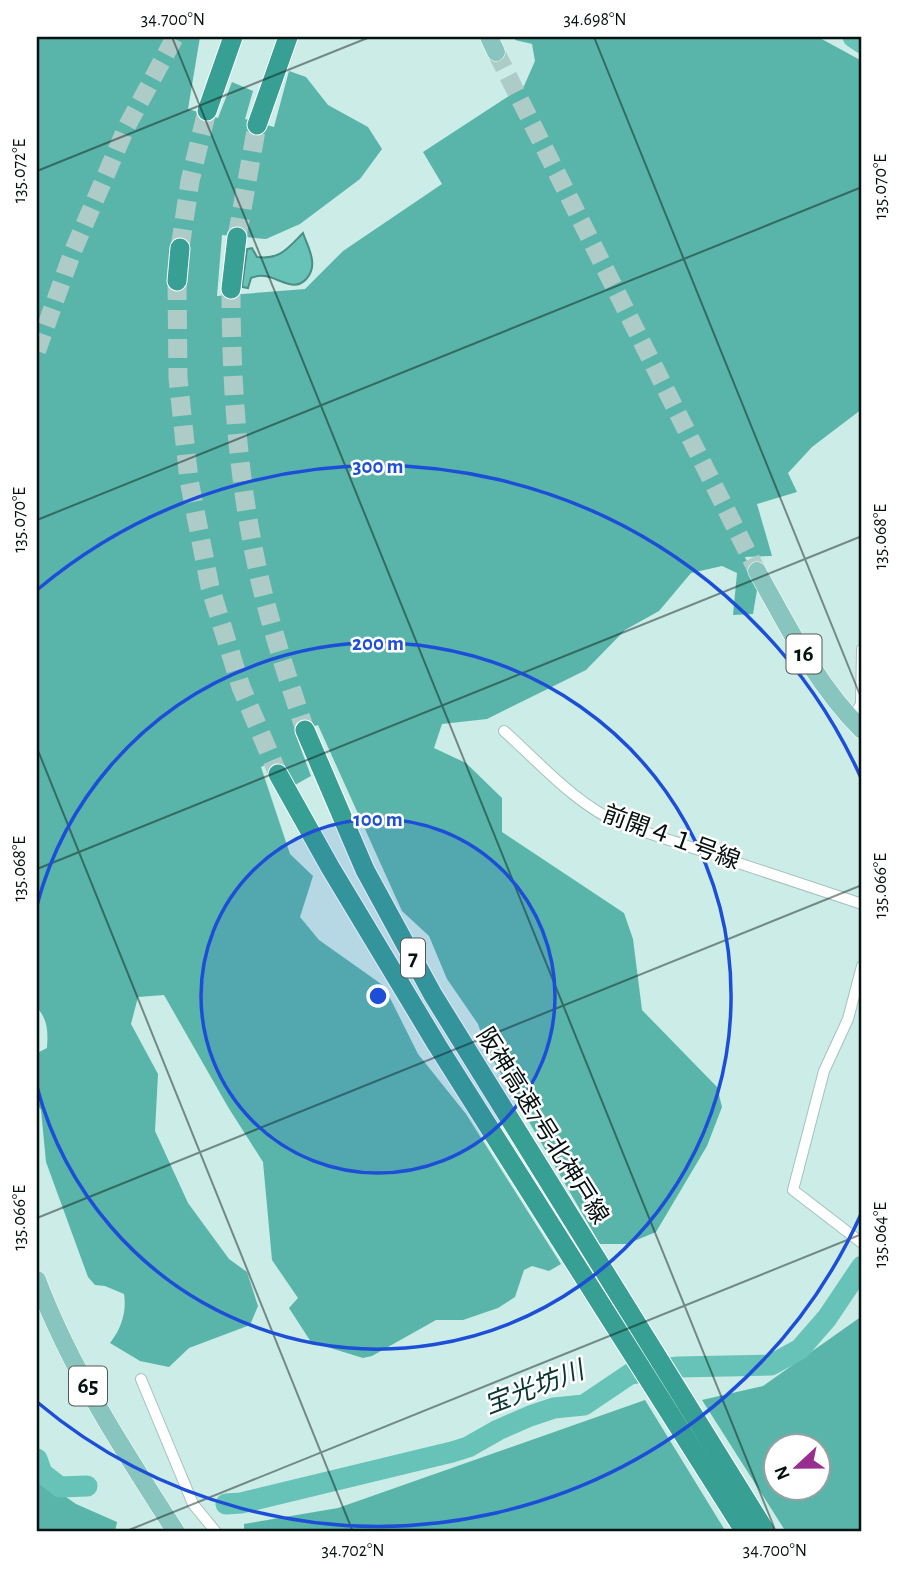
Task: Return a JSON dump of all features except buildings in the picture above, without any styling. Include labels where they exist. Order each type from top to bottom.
[{"type":"highway","points":[[207,111],[233,37]]},
{"type":"highway","points":[[257,125],[288,37]]},
{"type":"highway","points":[[231,289],[237,237]]},
{"type":"highway","points":[[177,281],[180,248]]},
{"type":"highway","name":"阪神高速7号北神戸線","points":[[305,730],[347,832],[382,902],[535,1180],[746,1522],[766,1532]]},
{"type":"highway","name":"阪神高速7号北神戸線","points":[[278,774],[330,867],[437,1045],[535,1180]]},
{"type":"main road","name":"16","points":[[757,571],[796,643],[832,697],[859,715]]},
{"type":"main road","name":"65","points":[[37,1280],[46,1306],[93,1396],[147,1489],[176,1532]]},
{"type":"main road","name":"65","points":[[147,1489],[166,1532]]},
{"type":"street","points":[[859,715],[862,649]]},
{"type":"street","name":"前開４１号線","points":[[504,731],[599,815],[862,904]]},
{"type":"street","points":[[862,971],[848,1019],[824,1071],[793,1190],[862,1243]]},
{"type":"street","points":[[141,1379],[193,1504],[216,1532]]},
{"type":"shaded area","points":[[37,37],[200,37],[188,109],[218,118],[232,82],[253,91],[245,119],[274,127],[289,71],[306,77],[328,105],[368,127],[382,149],[360,179],[300,224],[266,239],[222,235],[217,296],[305,289],[343,251],[442,184],[423,152],[524,86],[535,61],[532,44],[515,40],[516,37],[818,37],[862,61],[862,409],[812,447],[788,473],[797,492],[757,504],[772,556],[745,557],[758,584],[753,614],[733,615],[737,573],[722,566],[691,573],[659,611],[625,630],[586,670],[487,719],[442,724],[434,748],[466,763],[502,798],[502,832],[624,913],[633,939],[642,1010],[717,1087],[722,1107],[707,1146],[656,1232],[627,1244],[600,1244],[486,1048],[478,1024],[447,979],[429,936],[402,911],[318,725],[295,733],[311,776],[295,785],[280,758],[261,767],[290,854],[313,876],[300,917],[319,940],[384,986],[418,1054],[466,1114],[561,1264],[549,1271],[532,1266],[524,1270],[515,1297],[498,1308],[463,1320],[436,1320],[372,1356],[363,1358],[311,1342],[289,1308],[298,1298],[272,1260],[263,1162],[164,995],[138,997],[131,1024],[158,1074],[155,1131],[188,1203],[229,1259],[247,1272],[258,1306],[250,1325],[189,1348],[169,1367],[140,1361],[110,1343],[122,1320],[124,1294],[95,1285],[88,1277],[46,1162],[41,1110],[37,1104],[37,1053],[47,1048],[47,1037],[45,1021],[37,1008]]},
{"type":"shaded area","points":[[303,233],[310,250],[312,265],[303,282],[294,285],[266,276],[256,276],[251,278],[248,288],[242,287],[247,249],[252,248],[257,257],[272,257],[283,252]]},
{"type":"shaded area","points":[[862,1316],[862,1532],[786,1532],[767,1502],[832,1502],[832,1432],[762,1432],[762,1494],[702,1400],[763,1386]]},
{"type":"shaded area","points":[[645,1400],[726,1532],[244,1532],[244,1524],[338,1508]]},
{"type":"shaded area","points":[[37,1464],[46,1483],[76,1504],[117,1522],[115,1532],[37,1532]]},
{"type":"waterway","points":[[853,37],[862,43]]},
{"type":"waterway","name":"宝光坊川","points":[[226,1504],[241,1503],[468,1447],[530,1416],[554,1408],[584,1405],[630,1374],[678,1367],[771,1365],[800,1349],[827,1318],[862,1266]]},
{"type":"waterway","name":"宝光坊川","points":[[37,1459],[42,1473],[60,1487],[87,1486]]},
{"type":"tunnel","points":[[37,351],[73,251],[127,126],[175,37]]},
{"type":"tunnel","points":[[496,52],[757,571]]},
{"type":"tunnel","points":[[180,248],[190,181],[207,111]]},
{"type":"tunnel","points":[[237,237],[257,125]]},
{"type":"tunnel","points":[[177,281],[178,378],[189,480],[210,587],[241,687],[278,774]]},
{"type":"tunnel","points":[[231,289],[234,398],[252,541],[280,653],[305,730]]}]
